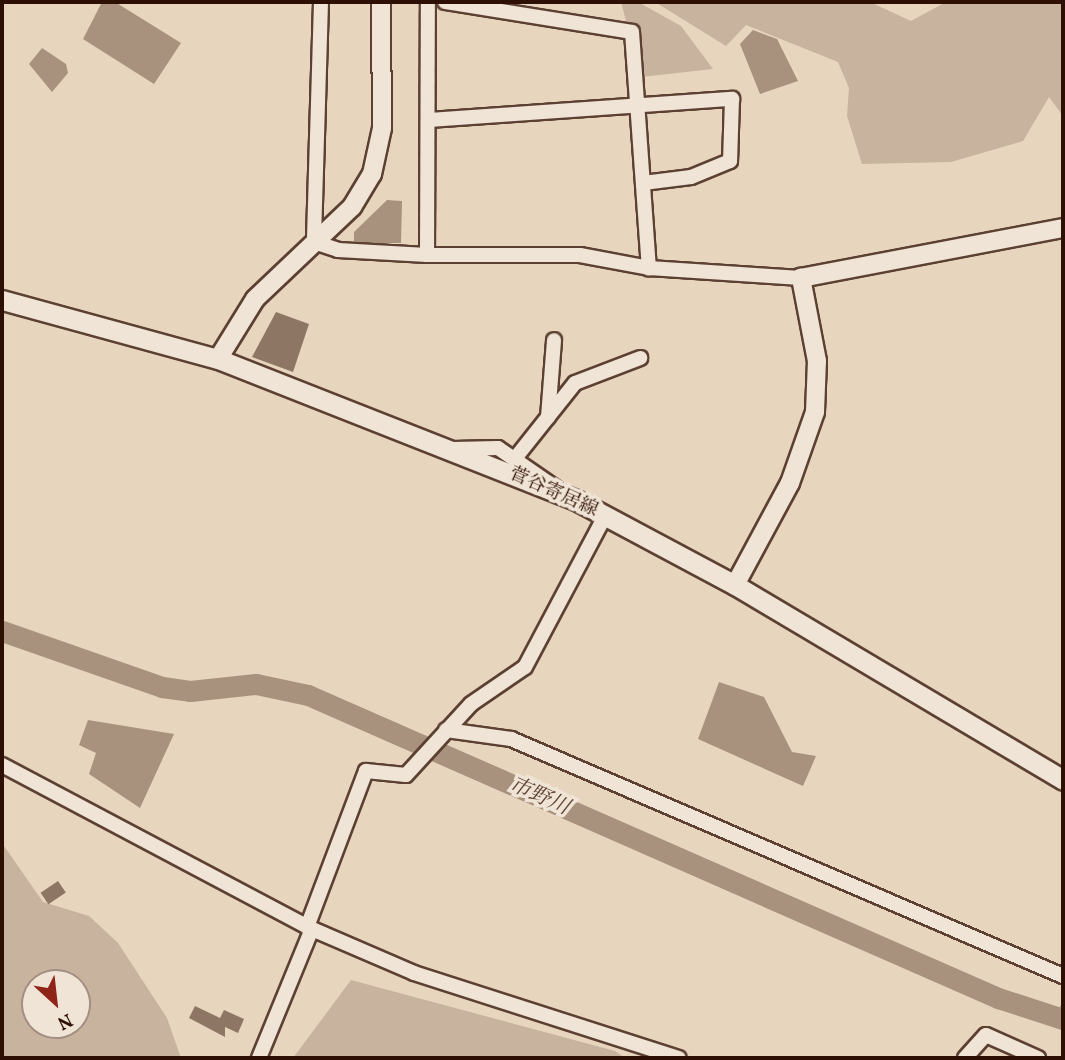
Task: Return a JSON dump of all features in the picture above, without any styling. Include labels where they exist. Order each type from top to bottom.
[{"type":"main road","name":"菅谷寄居線","points":[[2,300],[218,359],[568,497],[736,586],[1063,780]]},
{"type":"street","points":[[314,242],[321,2]]},
{"type":"street","points":[[218,359],[255,299],[352,207],[372,174],[383,128],[381,2]]},
{"type":"street","points":[[428,2],[428,255]]},
{"type":"street","points":[[445,2],[478,5],[632,32],[649,268]]},
{"type":"street","points":[[429,120],[732,99],[730,161],[691,177],[643,183]]},
{"type":"street","points":[[314,242],[338,250],[428,255],[580,256],[649,268],[801,278],[1063,228]]},
{"type":"street","points":[[736,586],[790,482],[815,412],[817,361],[801,278]]},
{"type":"street","points":[[548,417],[554,340]]},
{"type":"street","points":[[517,456],[575,383],[640,358]]},
{"type":"street","points":[[450,449],[498,447],[517,456],[568,497]]},
{"type":"street","points":[[258,1058],[366,771],[406,775],[443,733],[536,653],[605,516]]},
{"type":"street","points":[[443,733],[511,739],[1063,976]]},
{"type":"street","points":[[2,765],[309,928],[414,973],[679,1058]]},
{"type":"street","points":[[965,1058],[986,1035],[1038,1058]]},
{"type":"shaded area","points":[[102,2],[115,2],[181,43],[154,84],[83,39]]},
{"type":"shaded area","points":[[621,2],[638,2],[681,26],[713,69],[641,77]]},
{"type":"shaded area","points":[[655,2],[870,2],[911,21],[946,2],[1063,2],[1063,116],[1049,97],[1023,141],[951,162],[862,164],[847,116],[849,88],[838,62],[746,25],[726,46]]},
{"type":"shaded area","points":[[753,30],[777,39],[798,81],[760,94],[740,44]]},
{"type":"shaded area","points":[[42,48],[66,64],[68,73],[52,92],[29,64]]},
{"type":"shaded area","points":[[387,200],[402,201],[401,243],[354,243],[354,232]]},
{"type":"shaded area","points":[[719,682],[764,697],[792,752],[816,756],[803,786],[698,739]]},
{"type":"shaded area","points":[[88,720],[174,734],[140,808],[89,774],[96,753],[79,745]]},
{"type":"shaded area","points":[[2,843],[43,902],[89,916],[118,943],[167,1018],[181,1058],[2,1058]]},
{"type":"shaded area","points":[[351,980],[615,1051],[625,1058],[293,1058]]},
{"type":"building","points":[[276,312],[309,324],[293,372],[252,357]]},
{"type":"building","points":[[58,881],[66,893],[48,904],[41,893]]},
{"type":"building","points":[[195,1006],[220,1018],[224,1010],[244,1019],[238,1033],[225,1027],[225,1037],[189,1018]]},
{"type":"waterway","name":"市野川","points":[[2,631],[162,687],[190,691],[256,684],[308,695],[998,998],[1063,1019]]},
{"type":"waterway","points":[[1058,1019],[1063,1005]]}]
